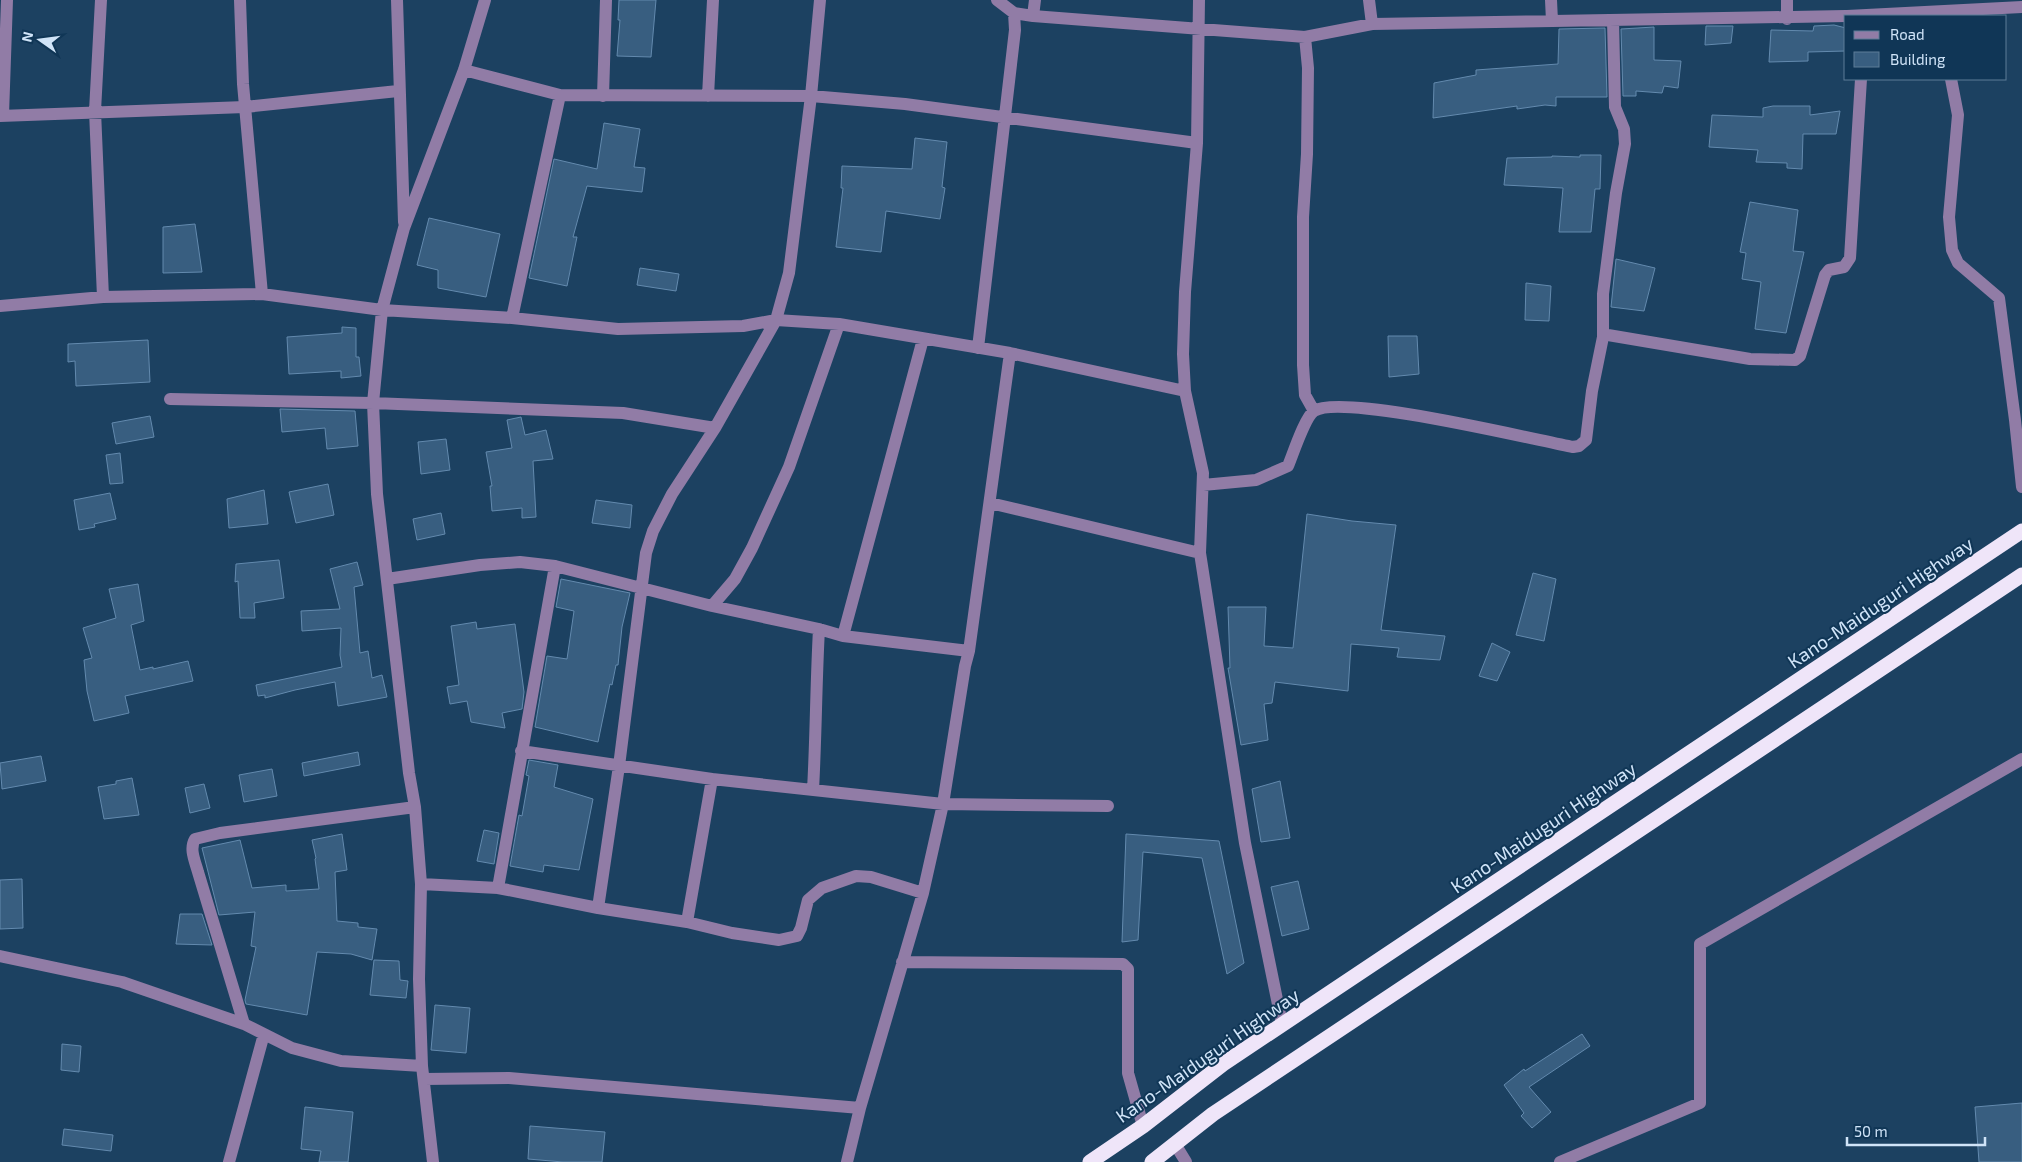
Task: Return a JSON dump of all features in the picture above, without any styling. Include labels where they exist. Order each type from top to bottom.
[{"type":"highway","name":"Kano-Maiduguri Highway","points":[[1090,1162],[1142,1126],[1223,1064],[1282,1024],[2022,531]]},
{"type":"highway","points":[[1152,1162],[1213,1114],[2022,575]]},
{"type":"street","points":[[7,0],[1,115],[245,107],[398,91]]},
{"type":"street","points":[[101,0],[95,111],[103,297]]},
{"type":"street","points":[[240,0],[245,107],[262,294]]},
{"type":"street","points":[[397,0],[398,91],[404,228]]},
{"type":"street","points":[[433,1162],[423,1072],[419,979],[421,884],[415,807],[408,764],[377,494],[373,403],[382,310],[404,228],[464,70],[485,0]]},
{"type":"street","points":[[604,96],[606,0]]},
{"type":"street","points":[[708,96],[713,0]]},
{"type":"street","points":[[598,908],[619,766],[646,554],[653,532],[672,494],[716,428],[776,320],[789,273],[811,96],[820,0]]},
{"type":"street","points":[[997,0],[1014,13],[1033,16],[1305,37],[1372,24],[1787,19],[1844,16]]},
{"type":"street","points":[[1033,16],[1036,0]]},
{"type":"street","points":[[1198,0],[1197,144],[1185,292],[1183,354],[1185,390],[1203,473],[1200,554],[1245,843],[1282,1024]]},
{"type":"street","points":[[1369,0],[1372,24]]},
{"type":"street","points":[[1551,0],[1552,21]]},
{"type":"street","points":[[1787,0],[1787,19]]},
{"type":"street","points":[[1900,15],[2022,7]]},
{"type":"street","points":[[978,348],[1016,30],[1014,13]]},
{"type":"street","points":[[1203,484],[1256,480],[1288,466],[1308,416],[1323,406],[1366,408],[1426,417],[1573,447],[1580,446],[1586,440],[1592,391],[1603,337],[1603,294],[1616,193],[1625,144],[1624,129],[1615,107],[1613,20]]},
{"type":"street","points":[[1305,37],[1308,68],[1307,154],[1302,217],[1302,366],[1304,395],[1314,411]]},
{"type":"street","points":[[464,70],[560,96],[811,96],[905,104],[1197,144]]},
{"type":"street","points":[[1603,337],[1608,335],[1750,359],[1794,360],[1800,356],[1825,275],[1829,270],[1844,267],[1850,258],[1861,80]]},
{"type":"street","points":[[1950,80],[1958,115],[1949,217],[1952,250],[1958,262],[1987,285],[1999,298],[2022,487]]},
{"type":"street","points":[[512,318],[560,96]]},
{"type":"street","points":[[0,306],[103,297],[262,294],[382,310],[512,318],[618,330],[743,326],[776,320],[840,324],[1010,353],[1185,390]]},
{"type":"street","points":[[712,606],[734,578],[752,548],[785,476],[840,324]]},
{"type":"street","points":[[843,636],[924,339]]},
{"type":"street","points":[[847,1162],[860,1108],[923,893],[943,804],[965,666],[970,651],[1010,353]]},
{"type":"street","points":[[170,399],[373,403],[623,413],[716,428]]},
{"type":"street","points":[[990,503],[1200,554]]},
{"type":"street","points":[[387,579],[480,565],[520,562],[555,566],[642,589],[843,636],[970,651]]},
{"type":"street","points":[[498,888],[555,566]]},
{"type":"street","points":[[813,790],[819,629]]},
{"type":"street","points":[[521,751],[712,779],[943,804],[1108,806]]},
{"type":"street","points":[[1560,1162],[1700,1104],[1700,944],[2022,759]]},
{"type":"street","points":[[687,922],[712,779]]},
{"type":"street","points":[[244,1024],[192,851],[192,843],[195,838],[415,807]]},
{"type":"street","points":[[421,884],[498,888],[598,908],[687,922],[732,933],[779,940],[797,936],[808,900],[822,888],[856,876],[871,877],[923,893]]},
{"type":"street","points":[[0,956],[122,982],[244,1024],[292,1048],[341,1061],[423,1072],[860,1108]]},
{"type":"street","points":[[902,962],[1123,964],[1128,969],[1128,1073],[1142,1126]]},
{"type":"street","points":[[229,1162],[264,1034]]},
{"type":"street","points":[[1176,1144],[1186,1162]]},
{"type":"building","points":[[619,0],[656,0],[651,57],[617,56],[620,20],[618,20]]},
{"type":"building","points":[[1834,25],[1844,28],[1844,51],[1808,52],[1808,61],[1769,62],[1771,30],[1813,31],[1814,26]]},
{"type":"building","points":[[1706,26],[1733,26],[1731,43],[1705,45]]},
{"type":"building","points":[[1654,27],[1654,60],[1681,61],[1678,88],[1664,86],[1662,93],[1636,91],[1636,96],[1623,96],[1621,29]]},
{"type":"building","points":[[1605,28],[1607,97],[1556,97],[1556,106],[1545,105],[1517,109],[1517,106],[1433,118],[1434,83],[1476,75],[1476,70],[1558,64],[1559,29]]},
{"type":"building","points":[[1773,106],[1810,106],[1810,115],[1840,111],[1836,134],[1803,134],[1802,169],[1787,168],[1787,163],[1756,162],[1758,150],[1709,147],[1712,115],[1763,117],[1763,108]]},
{"type":"building","points":[[604,123],[640,129],[634,167],[645,168],[642,192],[587,186],[573,237],[577,237],[567,286],[529,278],[554,159],[597,169]]},
{"type":"building","points":[[915,138],[947,142],[942,187],[945,188],[940,219],[886,211],[881,252],[836,247],[843,188],[841,188],[842,166],[912,169]]},
{"type":"building","points":[[1580,155],[1601,155],[1600,189],[1595,189],[1591,232],[1559,232],[1563,188],[1504,185],[1507,158],[1580,157]]},
{"type":"building","points":[[1750,202],[1798,210],[1793,251],[1804,252],[1786,333],[1755,329],[1761,282],[1742,279],[1746,253],[1740,252]]},
{"type":"building","points":[[429,218],[500,234],[486,297],[438,288],[438,270],[417,265]]},
{"type":"building","points":[[195,224],[202,272],[163,273],[163,227]]},
{"type":"building","points":[[1616,259],[1655,268],[1644,311],[1611,307]]},
{"type":"building","points":[[640,268],[679,274],[676,291],[637,285]]},
{"type":"building","points":[[1526,283],[1551,286],[1549,321],[1525,320]]},
{"type":"building","points":[[342,327],[356,328],[356,357],[359,357],[361,376],[341,378],[341,371],[289,374],[287,337],[342,333]]},
{"type":"building","points":[[1388,336],[1417,336],[1419,374],[1389,377]]},
{"type":"building","points":[[148,340],[150,382],[76,386],[75,361],[68,362],[68,344]]},
{"type":"building","points":[[280,409],[355,411],[358,446],[327,449],[325,428],[282,432]]},
{"type":"building","points":[[150,416],[154,437],[116,444],[112,423]]},
{"type":"building","points":[[521,417],[525,435],[546,430],[553,459],[533,461],[536,517],[522,518],[522,508],[492,511],[490,486],[492,486],[486,452],[512,448],[507,420]]},
{"type":"building","points":[[446,439],[450,470],[421,474],[418,442]]},
{"type":"building","points":[[120,453],[123,483],[110,484],[106,455]]},
{"type":"building","points":[[328,484],[334,515],[296,523],[289,492]]},
{"type":"building","points":[[264,490],[268,524],[229,528],[227,499]]},
{"type":"building","points":[[110,493],[116,519],[94,524],[95,527],[79,530],[74,500]]},
{"type":"building","points":[[596,500],[632,505],[630,528],[592,523]]},
{"type":"building","points":[[441,513],[445,534],[417,540],[413,519]]},
{"type":"building","points":[[1307,514],[1396,525],[1381,630],[1445,636],[1440,660],[1397,657],[1399,648],[1351,644],[1348,691],[1275,682],[1272,703],[1264,704],[1268,740],[1241,745],[1228,668],[1230,668],[1228,607],[1266,607],[1264,646],[1293,648]]},
{"type":"building","points":[[279,560],[284,598],[254,603],[255,618],[240,618],[238,581],[235,582],[236,564]]},
{"type":"building","points":[[357,562],[363,585],[354,587],[360,653],[368,651],[372,678],[382,675],[387,697],[338,706],[335,682],[265,698],[265,695],[258,696],[256,685],[342,667],[340,655],[341,628],[302,631],[301,611],[340,609],[330,569]]},
{"type":"building","points":[[1533,573],[1556,579],[1544,641],[1516,635]]},
{"type":"building","points":[[561,579],[630,593],[622,627],[618,665],[616,665],[612,685],[610,684],[598,742],[535,727],[547,656],[567,659],[574,611],[556,607]]},
{"type":"building","points":[[138,584],[144,621],[131,625],[140,670],[188,661],[193,681],[125,696],[129,713],[94,721],[87,691],[84,660],[92,658],[83,628],[116,618],[109,589]]},
{"type":"building","points":[[476,622],[477,629],[515,624],[524,692],[522,709],[502,713],[505,728],[471,722],[467,701],[450,704],[447,687],[459,685],[451,626]]},
{"type":"building","points":[[1492,643],[1510,652],[1497,681],[1479,676]]},
{"type":"building","points":[[358,752],[360,765],[304,776],[302,763]]},
{"type":"building","points":[[41,756],[46,781],[2,789],[0,763]]},
{"type":"building","points":[[529,760],[558,765],[554,787],[593,799],[579,870],[544,865],[543,872],[510,866],[519,815],[522,816],[529,776],[526,775]]},
{"type":"building","points":[[272,769],[277,796],[244,802],[239,775]]},
{"type":"building","points":[[132,778],[139,815],[104,819],[98,787],[116,784],[116,781]]},
{"type":"building","points":[[1280,781],[1290,838],[1261,842],[1252,789]]},
{"type":"building","points":[[204,784],[210,808],[190,813],[185,788]]},
{"type":"building","points":[[484,830],[499,833],[494,864],[477,861]]},
{"type":"building","points":[[342,834],[347,870],[335,872],[337,921],[358,923],[358,927],[377,929],[372,960],[351,954],[317,952],[307,1015],[246,1004],[245,1000],[256,947],[251,946],[255,912],[219,915],[202,848],[240,840],[252,888],[286,885],[286,891],[319,889],[312,840]]},
{"type":"building","points":[[1126,834],[1219,841],[1244,963],[1227,974],[1202,858],[1143,852],[1138,940],[1122,942]]},
{"type":"building","points":[[22,879],[23,928],[0,929],[0,880]]},
{"type":"building","points":[[1298,881],[1309,929],[1282,936],[1271,887]]},
{"type":"building","points":[[180,914],[202,914],[212,945],[176,944]]},
{"type":"building","points":[[374,960],[399,961],[400,980],[408,981],[406,998],[370,995]]},
{"type":"building","points":[[435,1005],[470,1008],[466,1053],[431,1050]]},
{"type":"building","points":[[1582,1034],[1590,1046],[1529,1087],[1551,1112],[1532,1128],[1521,1116],[1524,1113],[1504,1085],[1524,1069],[1525,1071]]},
{"type":"building","points":[[62,1044],[81,1046],[79,1072],[61,1070]]},
{"type":"building","points":[[2022,1103],[2022,1162],[1979,1162],[1975,1107]]},
{"type":"building","points":[[305,1107],[353,1112],[348,1162],[319,1162],[321,1151],[301,1149]]},
{"type":"building","points":[[530,1126],[605,1132],[602,1162],[563,1162],[528,1159]]},
{"type":"building","points":[[64,1129],[113,1135],[111,1151],[62,1145]]}]
